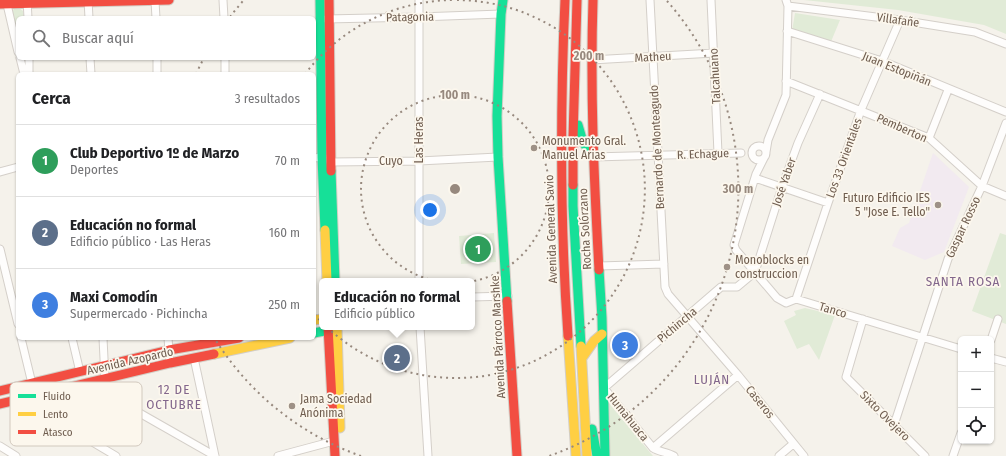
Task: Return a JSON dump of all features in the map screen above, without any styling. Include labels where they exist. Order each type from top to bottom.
[{"type":"main road","points":[[4,2],[169,0]]},
{"type":"main road","points":[[320,0],[324,19],[336,278]]},
{"type":"main road","points":[[327,278],[318,158],[324,19],[329,0]]},
{"type":"main road","name":"Avenida Párroco Marshke","points":[[503,0],[501,14],[498,157],[517,456]]},
{"type":"main road","name":"Avenida General Savio","points":[[565,0],[561,140],[562,238],[576,456]]},
{"type":"main road","name":"Avenida General Savio","points":[[577,0],[574,102],[574,213],[587,456]]},
{"type":"main road","name":"Rocha Solórzano","points":[[593,0],[591,60],[593,157],[602,334],[605,456]]},
{"type":"main road","points":[[574,102],[580,136],[593,157]]},
{"type":"main road","points":[[332,330],[335,456]]},
{"type":"main road","points":[[332,330],[341,456]]},
{"type":"main road","points":[[582,358],[594,341],[602,334]]},
{"type":"main road","name":"Avenida Azopardo","points":[[36,382],[169,350],[226,340]]},
{"type":"main road","name":"Avenida Azopardo","points":[[92,382],[170,363],[280,340]]},
{"type":"main road","points":[[583,386],[597,456]]},
{"type":"main road","name":"Avenida Azopardo","points":[[0,391],[10,388]]},
{"type":"main road","points":[[570,456],[572,389]]},
{"type":"main road","name":"Avenida Azopardo","points":[[0,404],[10,402]]},
{"type":"street","points":[[155,0],[156,16]]},
{"type":"street","points":[[223,0],[224,16]]},
{"type":"street","name":"Las Heras","points":[[419,0],[419,278]]},
{"type":"street","name":"Bernardo de Monteagudo","points":[[650,0],[665,287],[668,294]]},
{"type":"street","name":"Talcahuano","points":[[711,0],[718,153]]},
{"type":"street","points":[[88,1],[89,16]]},
{"type":"street","points":[[4,2],[16,45]]},
{"type":"street","points":[[28,2],[28,16]]},
{"type":"street","points":[[755,176],[765,155],[768,140],[786,95],[787,3]]},
{"type":"street","name":"Villafañe","points":[[787,3],[975,32],[1006,44]]},
{"type":"street","name":"Patagonia","points":[[324,19],[501,14]]},
{"type":"street","name":"Los 33 Orientales","points":[[796,299],[861,110],[900,20]]},
{"type":"street","name":"Juan Estopiñán","points":[[787,31],[882,61],[948,90],[1006,112]]},
{"type":"street","name":"Matheu","points":[[591,60],[714,53]]},
{"type":"street","points":[[20,60],[24,72]]},
{"type":"street","points":[[29,60],[29,72]]},
{"type":"street","points":[[90,60],[91,72]]},
{"type":"street","points":[[157,60],[157,72]]},
{"type":"street","points":[[225,60],[225,72]]},
{"type":"street","name":"Pemberton","points":[[786,81],[929,138],[982,186],[1006,196]]},
{"type":"street","points":[[929,138],[948,90]]},
{"type":"street","name":"José Yaber","points":[[755,272],[782,187],[798,143],[820,94]]},
{"type":"street","name":"Gaspar Rosso","points":[[894,425],[948,259],[982,186],[1006,123]]},
{"type":"street","points":[[755,176],[755,152],[768,140]]},
{"type":"street","points":[[755,152],[761,147],[765,155]]},
{"type":"street","points":[[755,152],[761,160],[765,155]]},
{"type":"street","name":"R. Echague","points":[[593,157],[755,152]]},
{"type":"street","name":"Cuyo","points":[[331,162],[419,161],[498,157]]},
{"type":"street","points":[[318,158],[331,162]]},
{"type":"street","points":[[0,172],[16,168]]},
{"type":"street","points":[[755,176],[828,203]]},
{"type":"street","name":"Tanco","points":[[755,176],[735,240],[736,250],[780,301],[786,303],[796,299],[958,348]]},
{"type":"street","points":[[0,249],[16,316]]},
{"type":"street","points":[[599,266],[664,264]]},
{"type":"street","name":"Pichincha","points":[[604,388],[721,287],[737,287],[755,272]]},
{"type":"street","name":"Caseros","points":[[668,294],[738,375],[804,456]]},
{"type":"street","points":[[475,297],[508,296]]},
{"type":"street","name":"Sixto Ovejero","points":[[863,319],[846,377],[925,456]]},
{"type":"street","points":[[992,336],[998,319]]},
{"type":"street","points":[[420,330],[428,456]]},
{"type":"street","points":[[21,340],[32,382]]},
{"type":"street","points":[[72,340],[80,372]]},
{"type":"street","points":[[103,340],[105,379]]},
{"type":"street","points":[[168,340],[170,363]]},
{"type":"street","points":[[237,340],[237,349]]},
{"type":"street","points":[[194,358],[215,456]]},
{"type":"street","points":[[994,359],[1006,362]]},
{"type":"street","points":[[653,448],[738,375]]},
{"type":"street","name":"Humahuaca","points":[[604,388],[653,448],[674,456]]},
{"type":"street","points":[[142,414],[215,456]]},
{"type":"street","points":[[278,456],[334,442]]},
{"type":"street","points":[[953,456],[958,442]]},
{"type":"street","points":[[779,456],[793,444]]},
{"type":"street","points":[[0,446],[16,456]]},
{"type":"street","points":[[99,446],[116,456]]},
{"type":"shaded area","name":"Futuro Edificio IES 5 \"Jose E. Tello\"","points":[[933,153],[969,187],[944,252],[925,260],[892,246],[900,228],[909,223]]},
{"type":"green space","points":[[804,0],[1006,0],[1006,34],[984,25],[898,10]]},
{"type":"green space","points":[[19,8],[23,11],[24,16],[16,16],[16,29],[12,12],[14,9]]},
{"type":"green space","points":[[795,13],[840,20],[830,44],[792,31]]},
{"type":"green space","points":[[494,233],[496,262],[461,264],[459,236]]},
{"type":"green space","points":[[1000,233],[1006,235],[1006,324],[972,311]]},
{"type":"green space","points":[[805,308],[835,315],[819,360],[809,344],[797,349],[784,321],[796,315],[794,311]]},
{"type":"green space","points":[[607,401],[653,456],[609,456]]},
{"type":"traffic: fast","points":[[320,0],[322,157],[325,230]]},
{"type":"traffic: fast","points":[[503,0],[501,14],[497,116],[498,157],[507,301]]},
{"type":"traffic: fast","points":[[578,125],[583,142],[593,157]]},
{"type":"traffic: fast","points":[[331,171],[335,278]]},
{"type":"traffic: fast","points":[[573,185],[581,346]]},
{"type":"traffic: fast","points":[[599,270],[602,318],[605,456]]},
{"type":"traffic: fast","points":[[316,333],[329,330]]},
{"type":"traffic: fast","points":[[592,429],[597,456]]},
{"type":"traffic: slow","points":[[325,230],[327,278]]},
{"type":"traffic: slow","points":[[337,330],[340,428]]},
{"type":"traffic: slow","points":[[582,358],[594,341],[602,334]]},
{"type":"traffic: slow","points":[[568,336],[576,456]]},
{"type":"traffic: slow","points":[[214,354],[280,340]]},
{"type":"traffic: slow","points":[[581,346],[587,456]]},
{"type":"traffic: jam","points":[[0,4],[169,0]]},
{"type":"traffic: jam","points":[[329,0],[331,171]]},
{"type":"traffic: jam","points":[[565,0],[562,84],[562,210],[568,336]]},
{"type":"traffic: jam","points":[[573,185],[577,0]]},
{"type":"traffic: jam","points":[[593,0],[593,135],[599,270]]},
{"type":"traffic: jam","points":[[507,301],[517,456]]},
{"type":"traffic: jam","points":[[328,330],[335,456]]},
{"type":"traffic: jam","points":[[37,382],[169,350],[227,340]]},
{"type":"traffic: jam","points":[[91,382],[214,354]]},
{"type":"traffic: jam","points":[[0,391],[10,389]]},
{"type":"traffic: jam","points":[[0,404],[10,402]]},
{"type":"place","name":"Monumento Gral. Manuel Arias","points":[[534,148]]},
{"type":"place","name":"Futuro Edificio IES 5 \"Jose E. Tello\"","points":[[938,205]]},
{"type":"place","name":"Club Deportivo 1º de Marzo","points":[[478,249]]},
{"type":"place","name":"Monoblocks en construccion","points":[[727,267]]},
{"type":"place","name":"Maxi Comodín","points":[[625,345]]},
{"type":"place","name":"Educación no formal","points":[[397,358]]},
{"type":"place","name":"Jama Sociedad Anónima","points":[[292,406]]},
{"type":"district","name":"SANTA ROSA","points":[[963,281]]},
{"type":"district","name":"LUJÁN","points":[[712,379]]},
{"type":"district","name":"12 DE OCTUBRE","points":[[174,396]]}]
